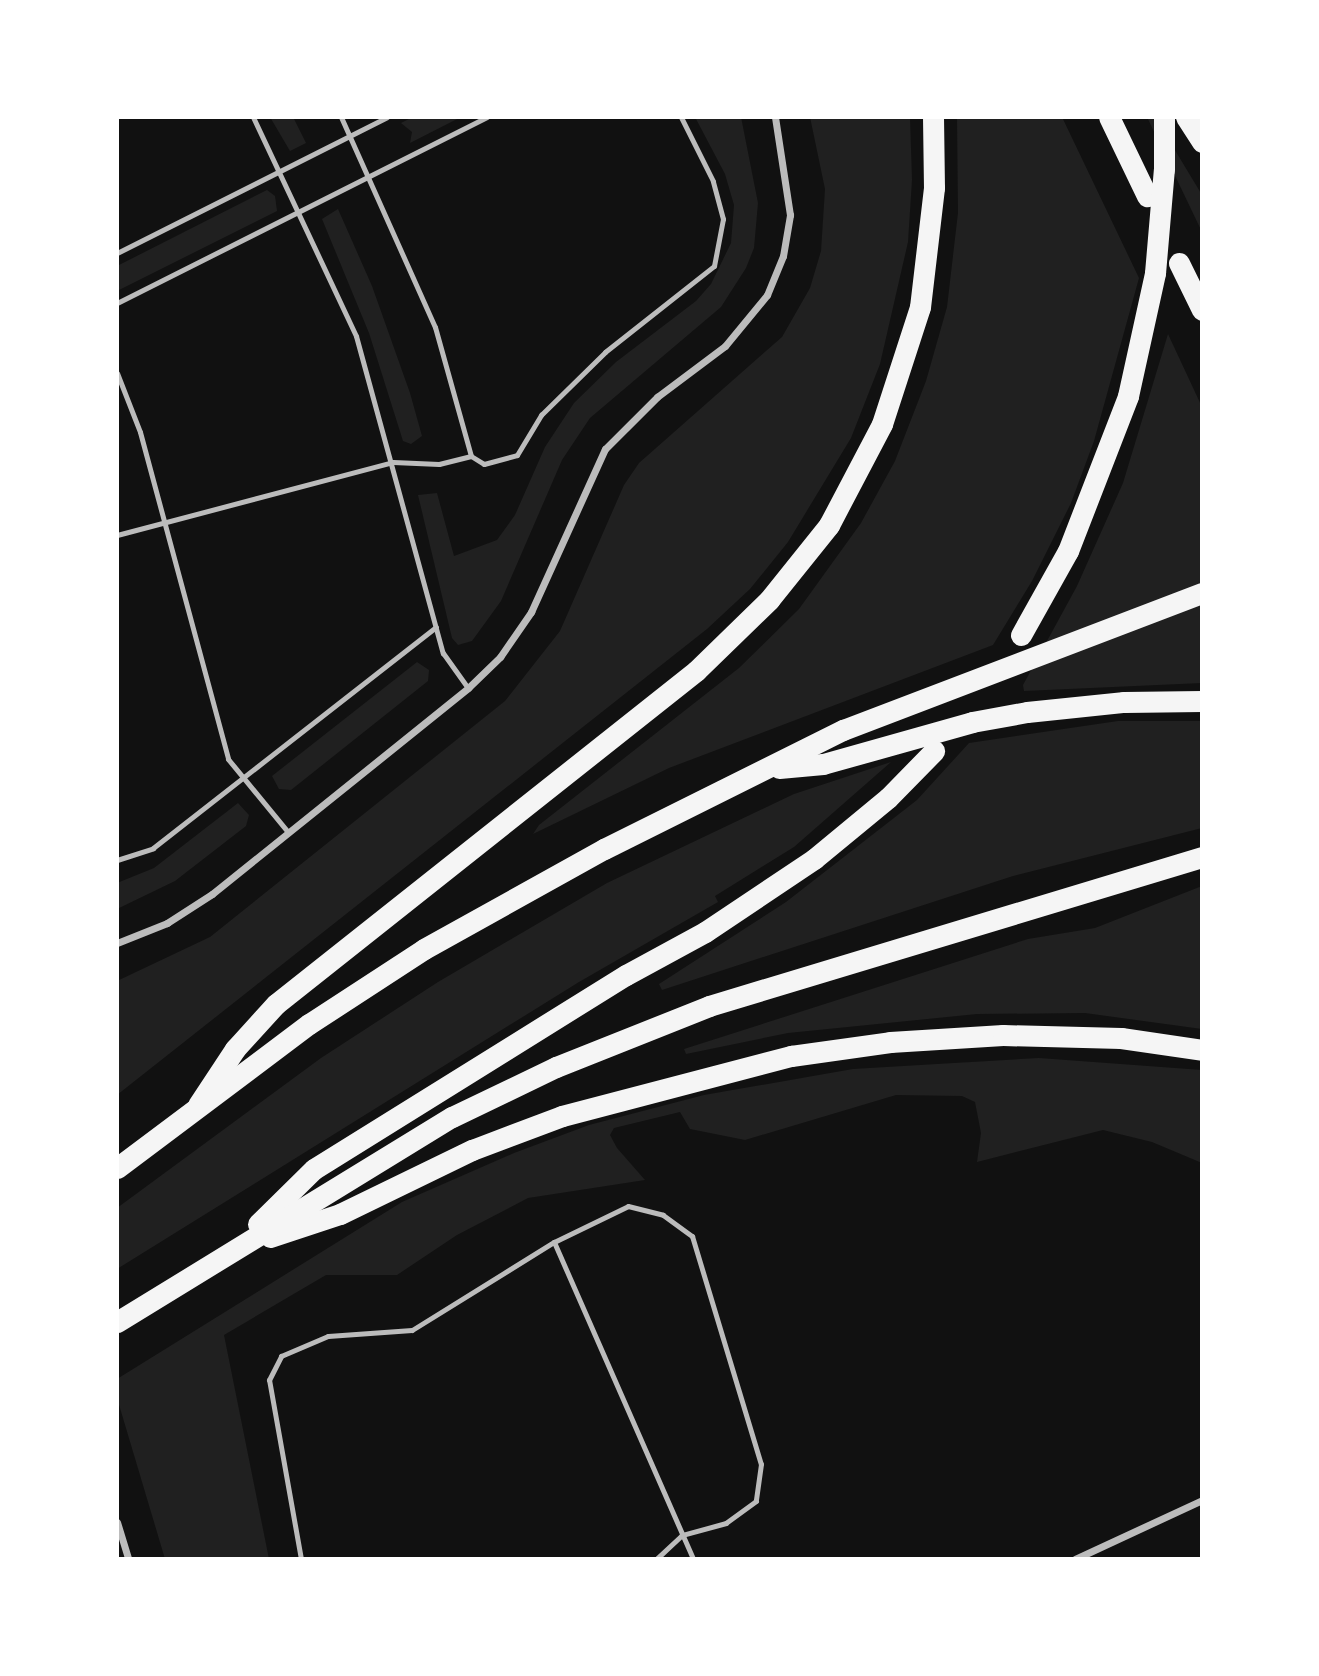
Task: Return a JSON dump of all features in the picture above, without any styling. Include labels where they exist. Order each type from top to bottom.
[{"type":"highway","points":[[198,1105],[235,1049],[276,1004],[696,671],[769,600],[829,525],[882,424],[920,307],[934,188],[933,117]]},
{"type":"highway","points":[[1109,117],[1147,196]]},
{"type":"highway","points":[[1021,635],[1068,551],[1128,396],[1154,272],[1164,169],[1164,117]]},
{"type":"highway","points":[[1186,117],[1202,142]]},
{"type":"highway","points":[[1179,263],[1202,310]]},
{"type":"highway","points":[[117,1168],[309,1024],[469,922],[670,814],[770,769],[843,730],[1202,593]]},
{"type":"highway","points":[[770,769],[823,764],[972,722],[1027,712],[1124,702],[1202,701]]},
{"type":"highway","points":[[232,1250],[314,1169],[626,975],[705,932],[814,859],[888,798],[933,751]]},
{"type":"highway","points":[[117,1322],[452,1117],[632,1034],[709,1006],[1202,857]]},
{"type":"highway","points":[[232,1250],[340,1214],[472,1150],[551,1120],[756,1063],[890,1041],[1003,1035],[1121,1038],[1202,1050]]},
{"type":"street","points":[[117,943],[193,908],[468,688],[500,657],[531,612],[605,449],[657,397],[724,346],[767,295],[783,257],[790,215],[775,117]]},
{"type":"street","points":[[1075,1559],[1202,1500]]},
{"type":"street","points":[[117,1522],[128,1559]]},
{"type":"lane","points":[[253,117],[301,211],[356,336],[393,462],[443,653],[468,688]]},
{"type":"lane","points":[[341,117],[435,327],[471,456],[484,464],[517,455],[541,415],[605,352],[715,266],[723,219],[713,181],[681,117]]},
{"type":"lane","points":[[117,253],[387,117]]},
{"type":"lane","points":[[117,303],[487,117]]},
{"type":"lane","points":[[117,373],[166,522],[228,759],[288,832]]},
{"type":"lane","points":[[117,535],[393,462],[439,464],[471,456]]},
{"type":"lane","points":[[117,860],[153,848],[436,627]]},
{"type":"lane","points":[[301,1559],[269,1380],[281,1356],[328,1336],[412,1330],[554,1242],[628,1206],[663,1215],[692,1236],[761,1464],[755,1501],[726,1523],[682,1535],[656,1559]]},
{"type":"lane","points":[[554,1242],[693,1559]]},
{"type":"shaded area","points":[[270,117],[293,117],[306,143],[290,151]]},
{"type":"shaded area","points":[[413,117],[461,117],[410,143],[412,132],[401,123]]},
{"type":"shaded area","points":[[695,117],[741,117],[758,203],[754,248],[746,268],[721,307],[590,418],[562,460],[501,601],[472,641],[458,645],[452,638],[418,495],[437,493],[454,556],[497,540],[515,515],[545,447],[574,403],[616,362],[696,301],[711,284],[731,243],[734,205],[725,174]]},
{"type":"shaded area","points":[[810,117],[910,117],[912,180],[908,242],[880,364],[851,438],[788,542],[750,589],[707,629],[117,1095],[117,981],[210,937],[505,701],[560,631],[624,485],[639,463],[782,337],[810,288],[821,251],[825,189]]},
{"type":"shaded area","points":[[957,117],[1062,117],[1139,278],[1094,441],[1071,503],[1032,581],[993,645],[669,768],[533,834],[539,825],[739,668],[799,609],[861,523],[895,461],[926,381],[947,307],[958,213]]},
{"type":"shaded area","points":[[1147,117],[1155,117],[1202,195],[1202,232]]},
{"type":"shaded area","points":[[267,190],[275,196],[277,211],[117,291],[117,266]]},
{"type":"shaded area","points":[[338,209],[372,286],[410,393],[422,436],[411,444],[403,441],[369,333],[322,219]]},
{"type":"shaded area","points":[[1168,334],[1202,407],[1202,683],[1024,691],[1023,685],[1077,586],[1123,483]]},
{"type":"shaded area","points":[[417,662],[429,670],[428,681],[291,790],[279,789],[272,776]]},
{"type":"shaded area","points":[[1118,721],[1202,721],[1202,828],[1013,876],[662,990],[659,984],[786,902],[917,800],[969,743]]},
{"type":"shaded area","points":[[891,762],[794,847],[715,896],[718,902],[579,982],[117,1269],[117,1208],[321,1058],[438,982],[607,883],[794,794]]},
{"type":"shaded area","points":[[238,803],[249,815],[246,826],[175,881],[117,909],[117,883],[154,868]]},
{"type":"shaded area","points":[[1202,886],[1202,1029],[1085,1013],[977,1014],[788,1033],[686,1054],[684,1049],[1028,939],[1095,928]]},
{"type":"shaded area","points":[[1039,1058],[1202,1070],[1202,1163],[1152,1142],[1103,1130],[977,1162],[981,1133],[975,1102],[962,1096],[896,1095],[745,1140],[690,1129],[680,1112],[614,1128],[610,1135],[617,1148],[645,1180],[528,1198],[457,1235],[397,1275],[326,1275],[224,1335],[269,1559],[165,1559],[117,1398],[117,1379],[402,1202],[514,1153],[589,1125],[704,1095],[853,1069]]}]
